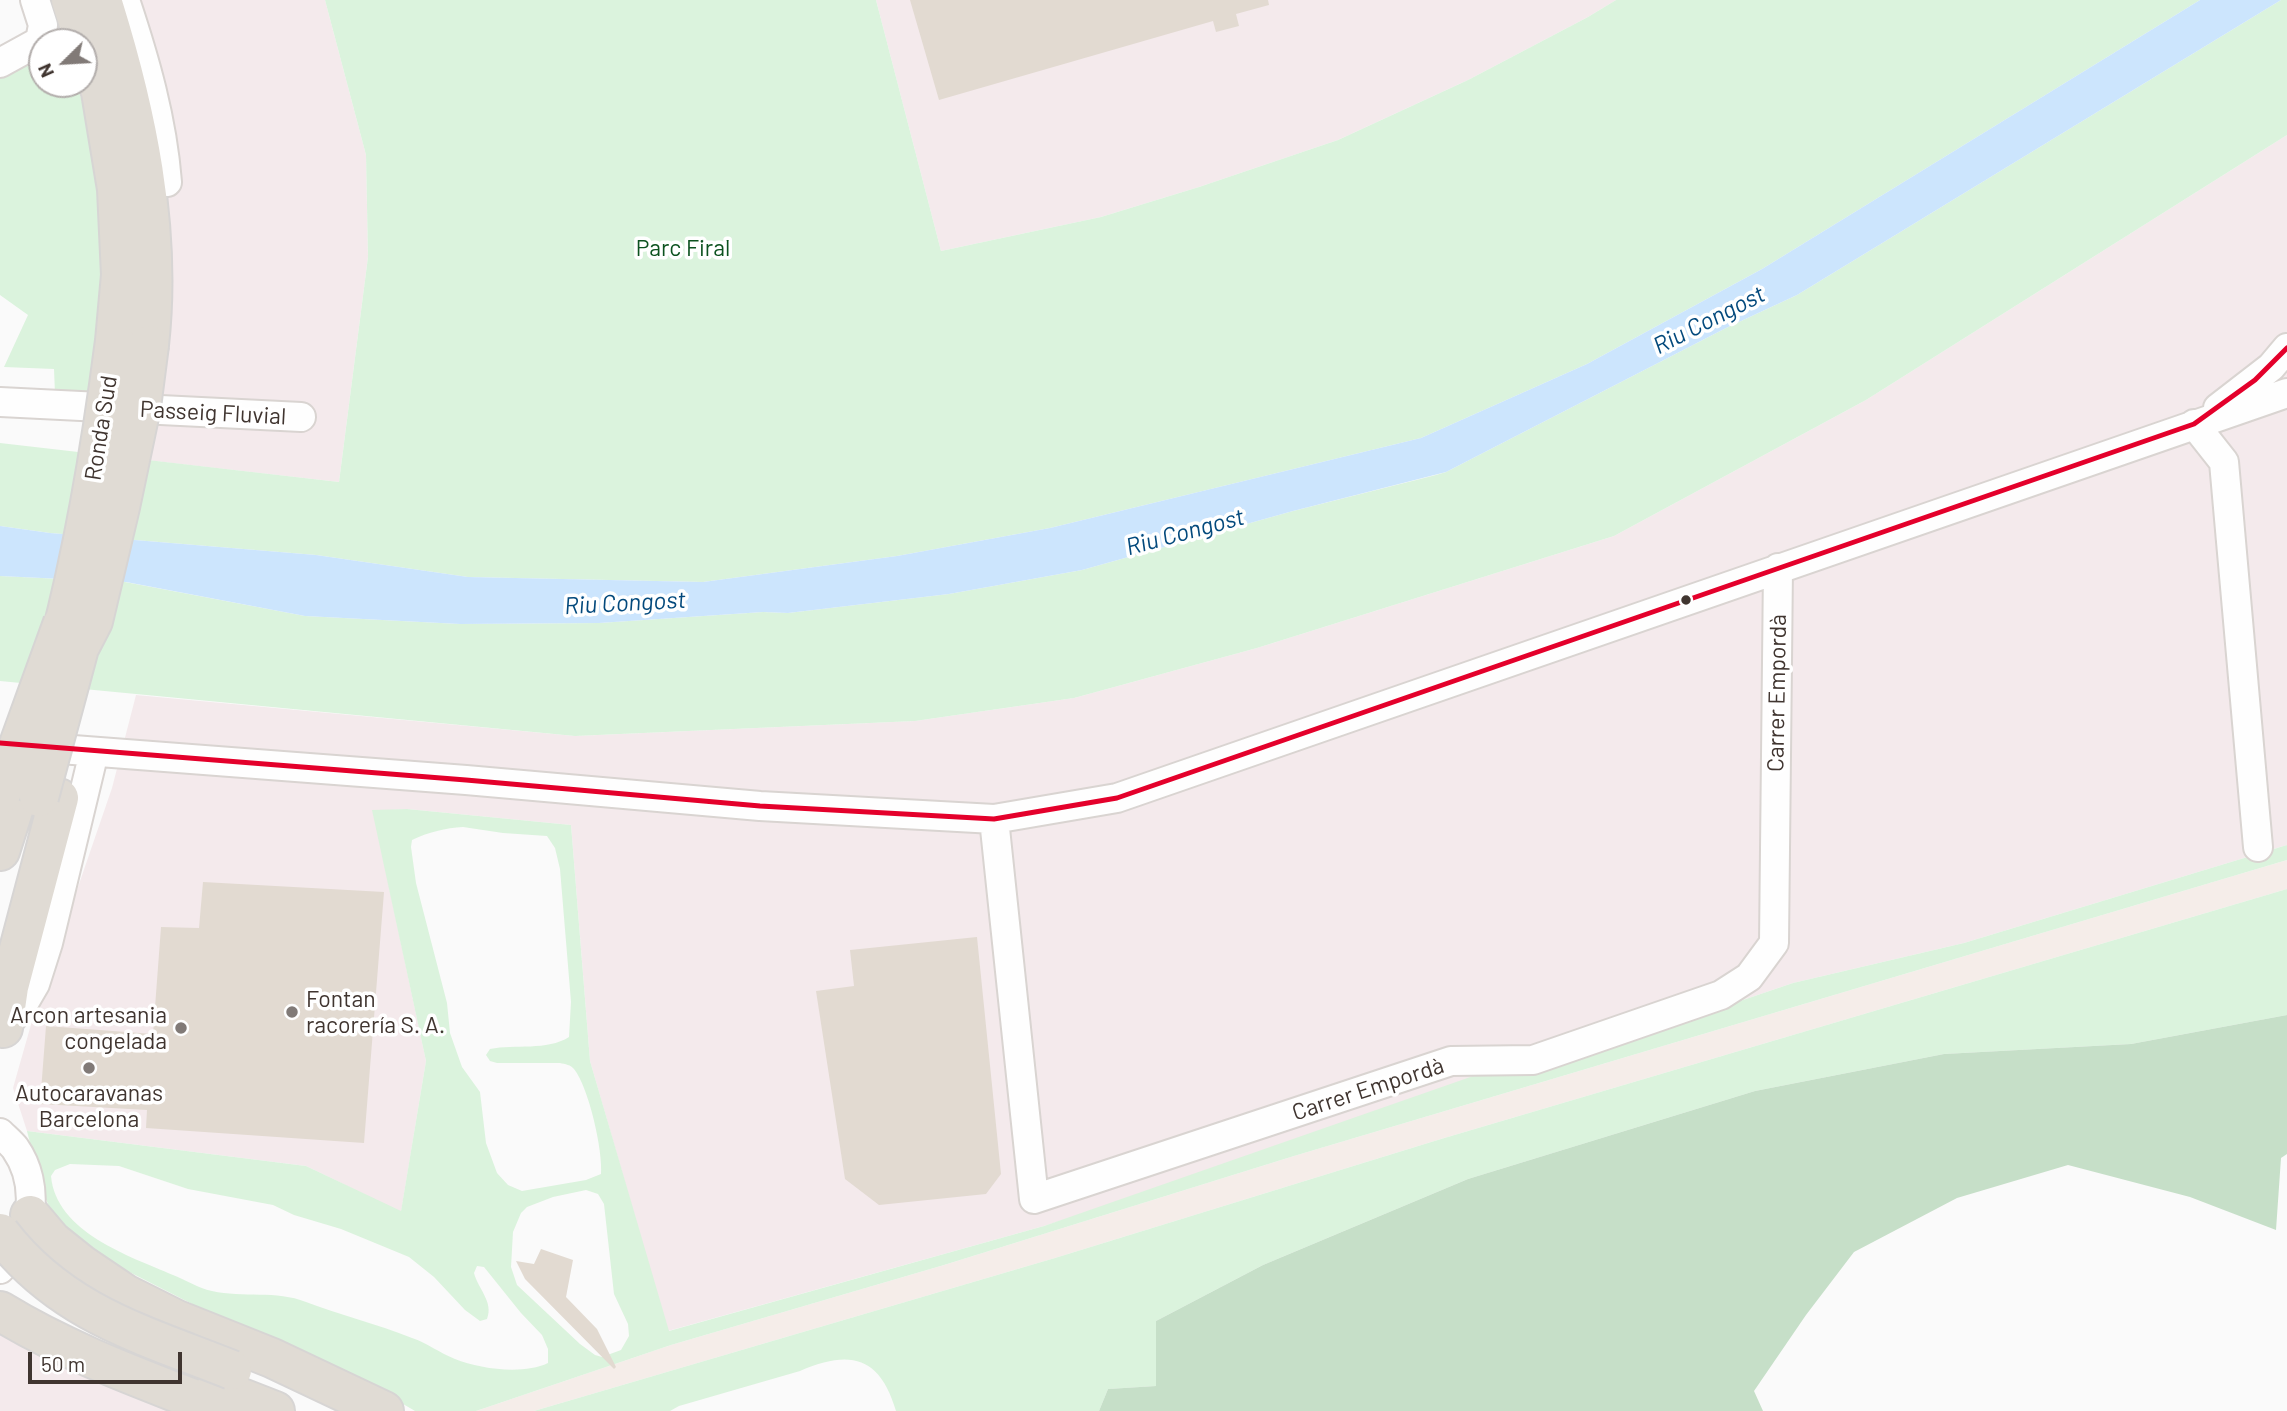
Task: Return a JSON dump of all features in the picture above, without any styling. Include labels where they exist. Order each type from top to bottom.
[{"type":"highway","name":"Ronda Sud","points":[[71,0],[101,92],[117,189],[121,275],[132,343],[136,432],[81,613]]},
{"type":"highway","name":"Ronda Sud","points":[[121,1],[120,59],[149,196],[153,307],[132,343]]},
{"type":"highway","points":[[153,307],[167,256],[167,182]]},
{"type":"highway","points":[[0,851],[23,796],[92,652],[81,613]]},
{"type":"highway","points":[[0,924],[23,796],[81,613]]},
{"type":"highway","points":[[1,1034],[9,987],[23,796]]},
{"type":"highway","points":[[15,1224],[19,1258],[49,1284],[77,1304],[113,1322],[224,1390]]},
{"type":"highway","points":[[15,1224],[52,1241],[125,1294],[177,1320],[272,1358],[384,1411]]},
{"type":"highway","points":[[0,1267],[50,1312],[96,1339],[275,1411]]},
{"type":"highway","points":[[0,1311],[104,1364],[332,1411]]},
{"type":"street","points":[[0,63],[40,41],[43,25],[35,0]]},
{"type":"street","points":[[121,1],[152,83],[167,182]]},
{"type":"street","points":[[2194,424],[2271,367],[2287,348]]},
{"type":"street","points":[[0,743],[760,806],[993,819],[1116,798],[2287,393]]},
{"type":"street","name":"Passeig Fluvial","points":[[0,402],[301,417]]},
{"type":"street","points":[[2194,424],[2224,462],[2258,847]]},
{"type":"street","name":"Carrer Empordà","points":[[993,819],[1034,1199],[1451,1061],[1533,1059],[1721,995],[1749,977],[1774,943],[1778,568]]},
{"type":"street","points":[[1,1034],[35,984],[48,943],[94,752]]},
{"type":"street","points":[[0,1108],[7,1140],[25,1167],[31,1191],[15,1224],[25,1234],[18,1249],[0,1267]]},
{"type":"shaded area","points":[[87,0],[325,0],[366,155],[368,257],[339,482],[111,456],[133,331],[98,79],[98,28],[91,28]]},
{"type":"shaded area","points":[[876,0],[1616,0],[1468,80],[1338,140],[1101,217],[941,251]]},
{"type":"shaded area","points":[[2287,135],[2287,845],[1964,943],[1793,983],[1640,1035],[1044,1226],[668,1331],[590,1061],[571,825],[407,809],[373,811],[426,1061],[401,1212],[306,1166],[27,1131],[13,1088],[32,1021],[112,788],[136,695],[575,736],[915,721],[1074,698],[1257,648],[1614,536],[1866,400]]},
{"type":"shaded area","points":[[2287,860],[2287,889],[534,1411],[476,1411],[671,1345]]},
{"type":"shaded area","points":[[0,1311],[224,1411],[0,1411]]},
{"type":"green space","name":"Parc Firal","points":[[325,0],[876,0],[941,251],[1101,217],[1338,140],[1468,80],[1616,0],[2200,0],[1762,269],[1587,364],[1421,438],[1050,528],[897,556],[703,582],[468,577],[316,555],[50,533],[0,526],[0,443],[339,482],[368,257],[366,155]]},
{"type":"green space","points":[[2281,0],[2287,0],[2287,135],[1866,400],[1614,536],[1257,648],[1074,698],[915,721],[575,736],[0,681],[0,576],[125,582],[305,616],[460,624],[599,623],[763,612],[788,613],[949,594],[1082,570],[1293,511],[1436,475],[1726,328],[1797,295]]},
{"type":"green space","points":[[28,64],[28,98],[81,98],[94,158],[103,262],[92,398],[55,394],[54,369],[4,367],[28,315],[0,295],[0,78]]},
{"type":"green space","points":[[407,809],[571,825],[590,1061],[669,1331],[1044,1226],[1479,1074],[1640,1035],[1793,983],[1964,943],[2287,845],[2287,860],[671,1345],[476,1411],[415,1411],[386,1394],[208,1312],[92,1253],[60,1233],[41,1187],[27,1131],[306,1166],[401,1211],[426,1061],[372,810]],"holes":[[[463,827],[547,836],[555,848],[560,869],[571,1002],[569,1037],[541,1046],[490,1049],[486,1055],[490,1061],[497,1063],[560,1063],[574,1069],[590,1105],[600,1151],[601,1174],[586,1180],[522,1191],[508,1185],[497,1173],[486,1143],[480,1092],[462,1067],[450,1033],[447,1003],[416,883],[411,847],[412,840],[424,835]],[[70,1164],[119,1166],[188,1189],[273,1205],[294,1215],[341,1229],[409,1257],[480,1321],[487,1319],[489,1313],[487,1301],[474,1273],[477,1266],[484,1267],[542,1335],[548,1349],[548,1363],[514,1370],[477,1366],[455,1359],[399,1333],[295,1298],[224,1293],[202,1288],[116,1250],[80,1227],[56,1196],[51,1176],[55,1170]],[[586,1190],[598,1194],[604,1204],[614,1294],[628,1324],[629,1336],[621,1350],[602,1357],[595,1355],[517,1285],[511,1267],[513,1232],[521,1213],[527,1207],[553,1197]]]},
{"type":"green space","points":[[2287,889],[2287,1015],[2131,1044],[1944,1054],[1755,1091],[1468,1179],[1263,1265],[1156,1321],[1156,1386],[1108,1389],[1099,1411],[896,1411],[881,1379],[872,1369],[861,1362],[834,1360],[679,1406],[670,1411],[534,1411],[1055,1258],[1441,1139]]},
{"type":"green space","points":[[2287,1015],[2287,1154],[2281,1158],[2276,1230],[2190,1197],[2068,1165],[1957,1198],[1854,1252],[1806,1315],[1754,1391],[1763,1411],[1099,1411],[1108,1389],[1156,1386],[1156,1321],[1263,1265],[1468,1179],[1755,1091],[1944,1054],[2131,1044]]},
{"type":"water","name":"Riu Congost","points":[[2200,0],[2281,0],[1797,295],[1726,328],[1446,472],[1293,511],[1082,570],[949,594],[788,613],[763,612],[599,623],[460,624],[305,616],[126,582],[0,576],[0,526],[50,533],[316,555],[468,577],[703,582],[897,556],[1050,528],[1421,438],[1587,364],[1762,269]]},
{"type":"building","points":[[910,0],[1268,0],[1269,5],[1236,14],[1239,26],[1216,32],[1213,21],[939,100]]},
{"type":"building","name":"Fontan racorería S. A.","points":[[203,882],[384,892],[364,1143],[146,1128],[147,1110],[40,1104],[46,1026],[153,1034],[161,927],[199,928]]},
{"type":"building","points":[[977,937],[1001,1174],[986,1194],[879,1205],[845,1179],[816,991],[854,986],[850,950]]},
{"type":"building","points":[[541,1249],[573,1260],[566,1297],[597,1329],[616,1367],[614,1369],[525,1279],[516,1261],[534,1264]]},
{"type":"transit line","points":[[0,743],[760,806],[994,819],[1117,798],[2194,424],[2255,380],[2287,348]]},
{"type":"place","name":"Fontan racorería S. A.","points":[[292,1012]]},
{"type":"place","name":"Arcon artesania congelada","points":[[181,1028]]},
{"type":"place","name":"Autocaravanas Barcelona","points":[[89,1068]]}]
